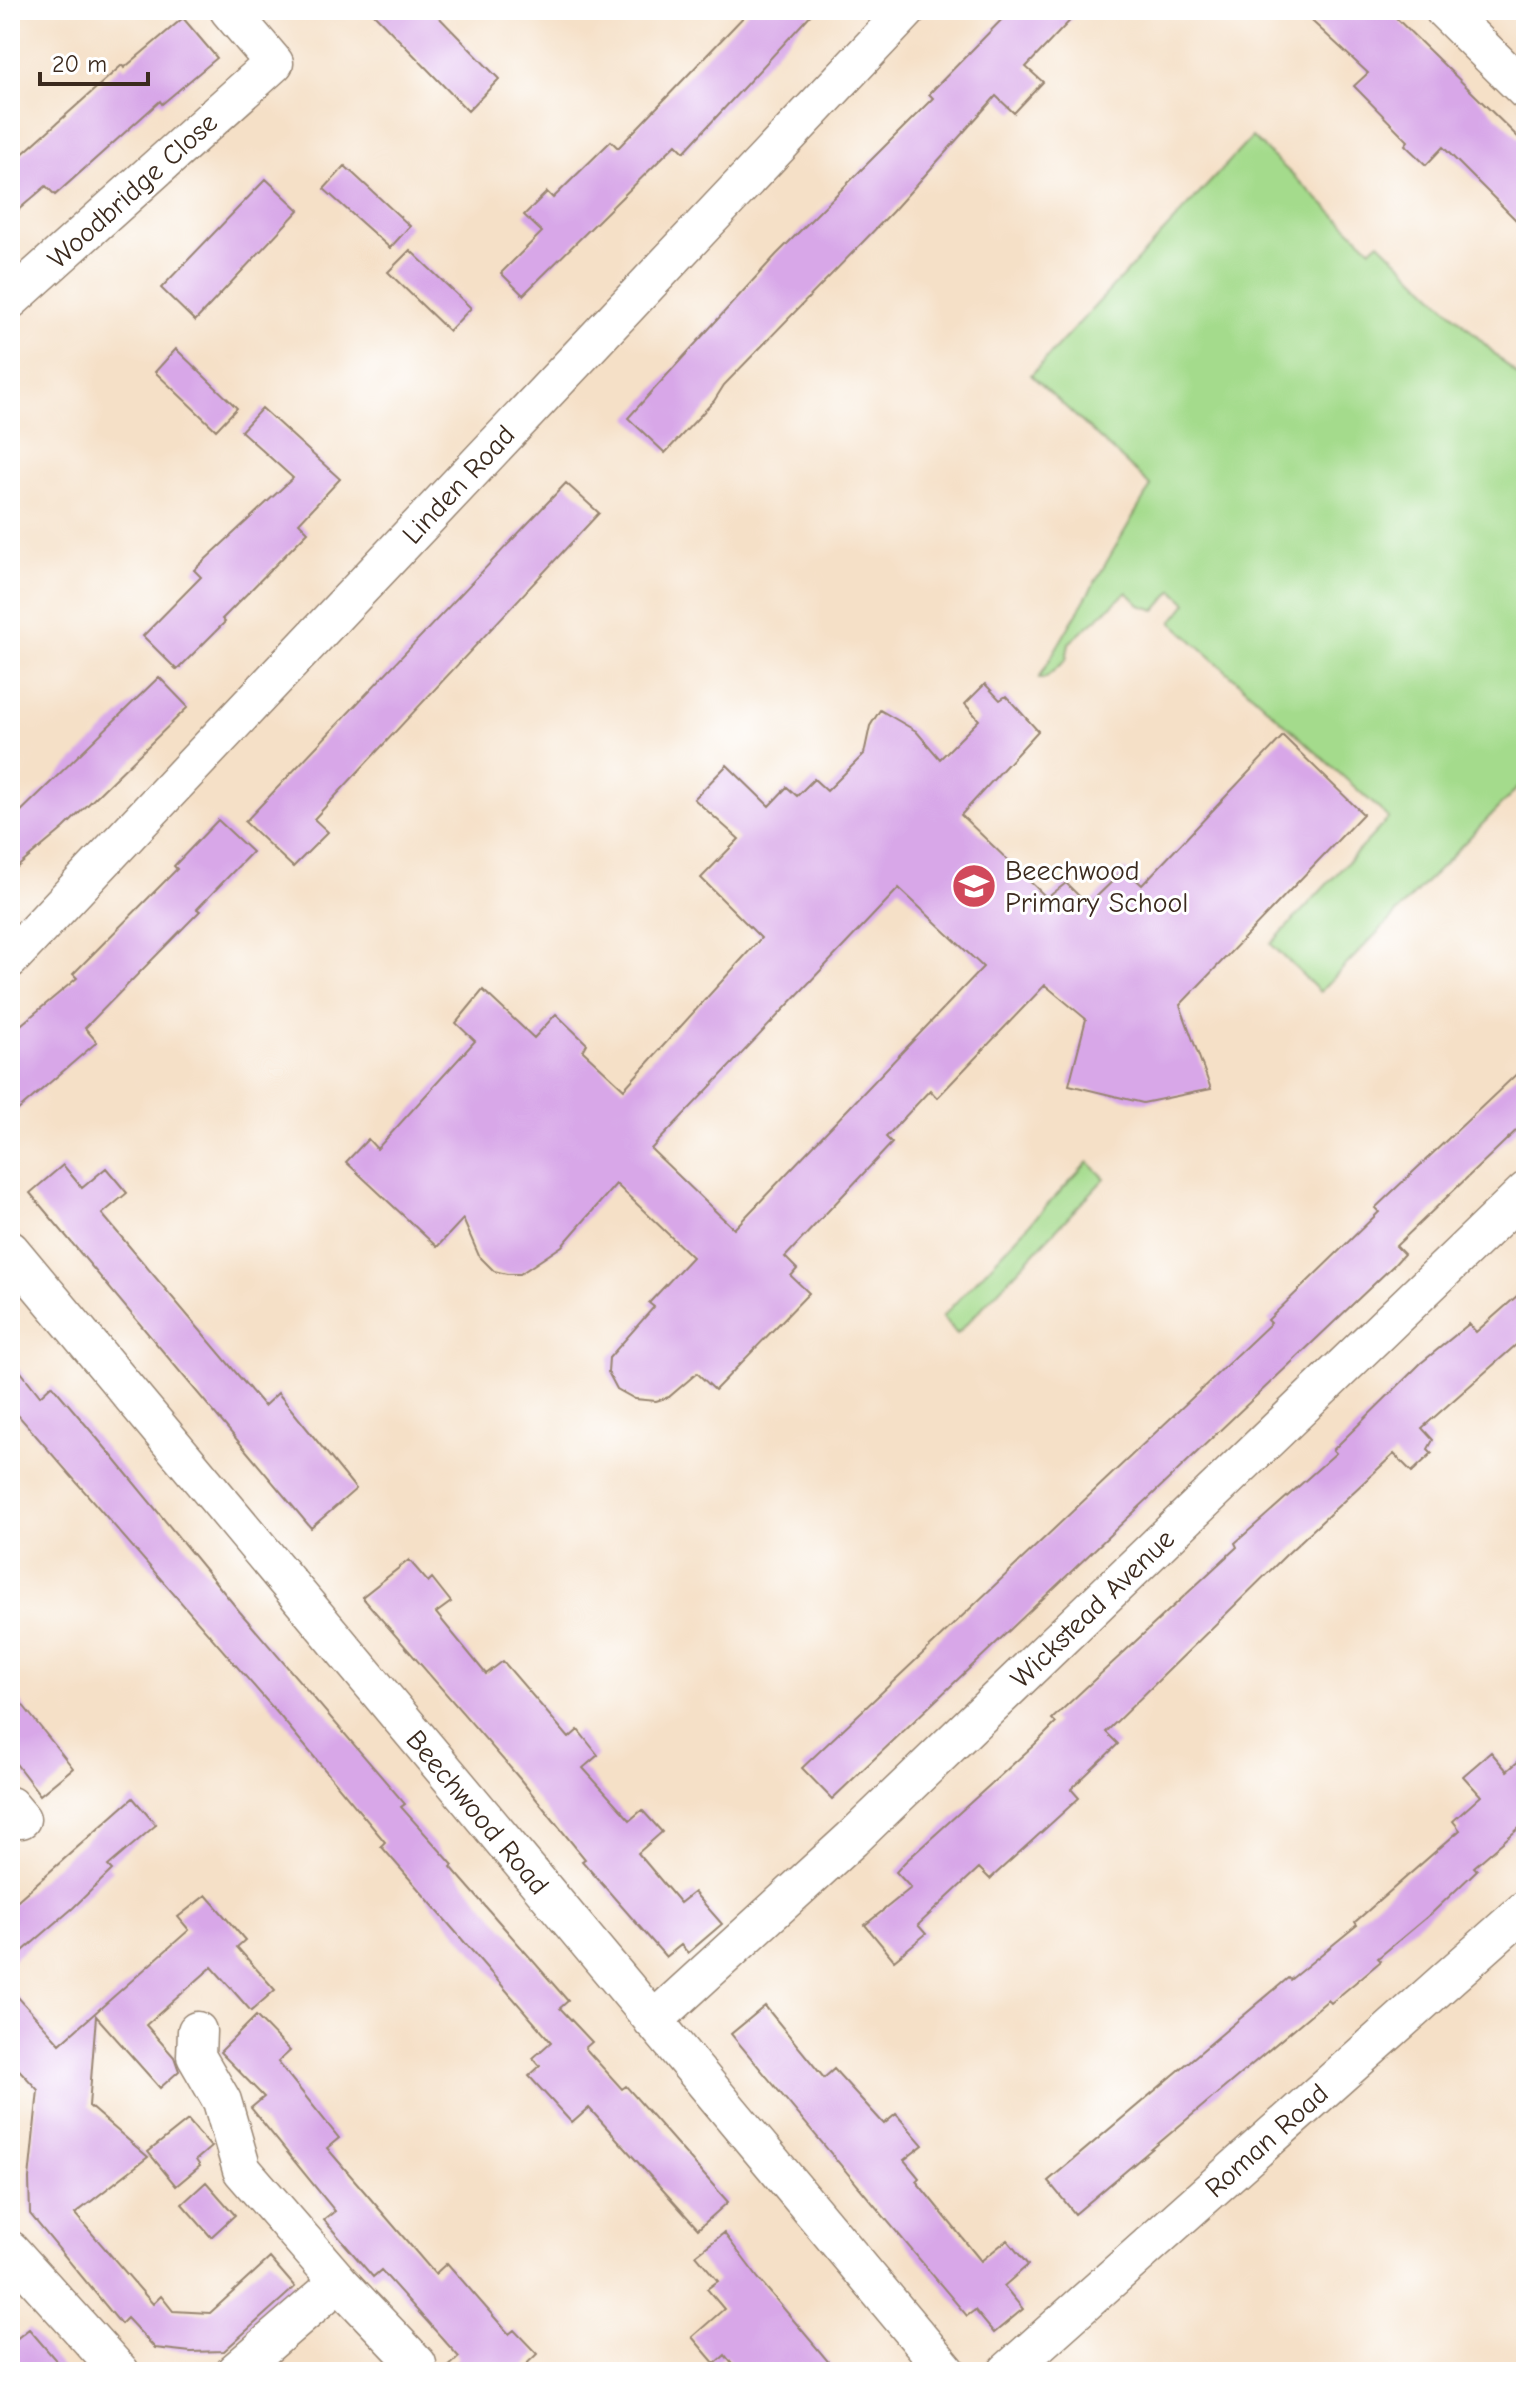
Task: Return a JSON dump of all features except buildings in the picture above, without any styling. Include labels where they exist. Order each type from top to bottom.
[{"type":"street","name":"Woodbridge Close","points":[[10,300],[274,63],[229,10]]},
{"type":"street","name":"Linden Road","points":[[10,959],[907,10]]},
{"type":"street","points":[[1444,10],[1526,91]]},
{"type":"street","name":"Wickstead Avenue","points":[[653,2021],[852,1839],[1526,1191]]},
{"type":"street","name":"Beechwood Road","points":[[10,1250],[947,2372]]},
{"type":"street","name":"Roman Road","points":[[1007,2372],[1526,1909]]},
{"type":"street","points":[[197,2031],[196,2056],[222,2101],[242,2170],[339,2282],[417,2364]]},
{"type":"street","points":[[17,2271],[120,2372]]},
{"type":"street","points":[[235,2372],[339,2282]]},
{"type":"green space","points":[[1252,137],[1371,249],[1379,242],[1526,384],[1526,779],[1320,992],[1271,944],[1389,818],[1172,622],[1187,603],[1173,590],[1156,610],[1140,605],[1127,592],[1069,643],[1066,660],[1045,678],[1039,678],[1151,486],[1031,375]]},
{"type":"green space","points":[[1088,1162],[1105,1178],[957,1334],[942,1317]]},
{"type":"place","name":"Beechwood Primary School","points":[[974,886]]}]
